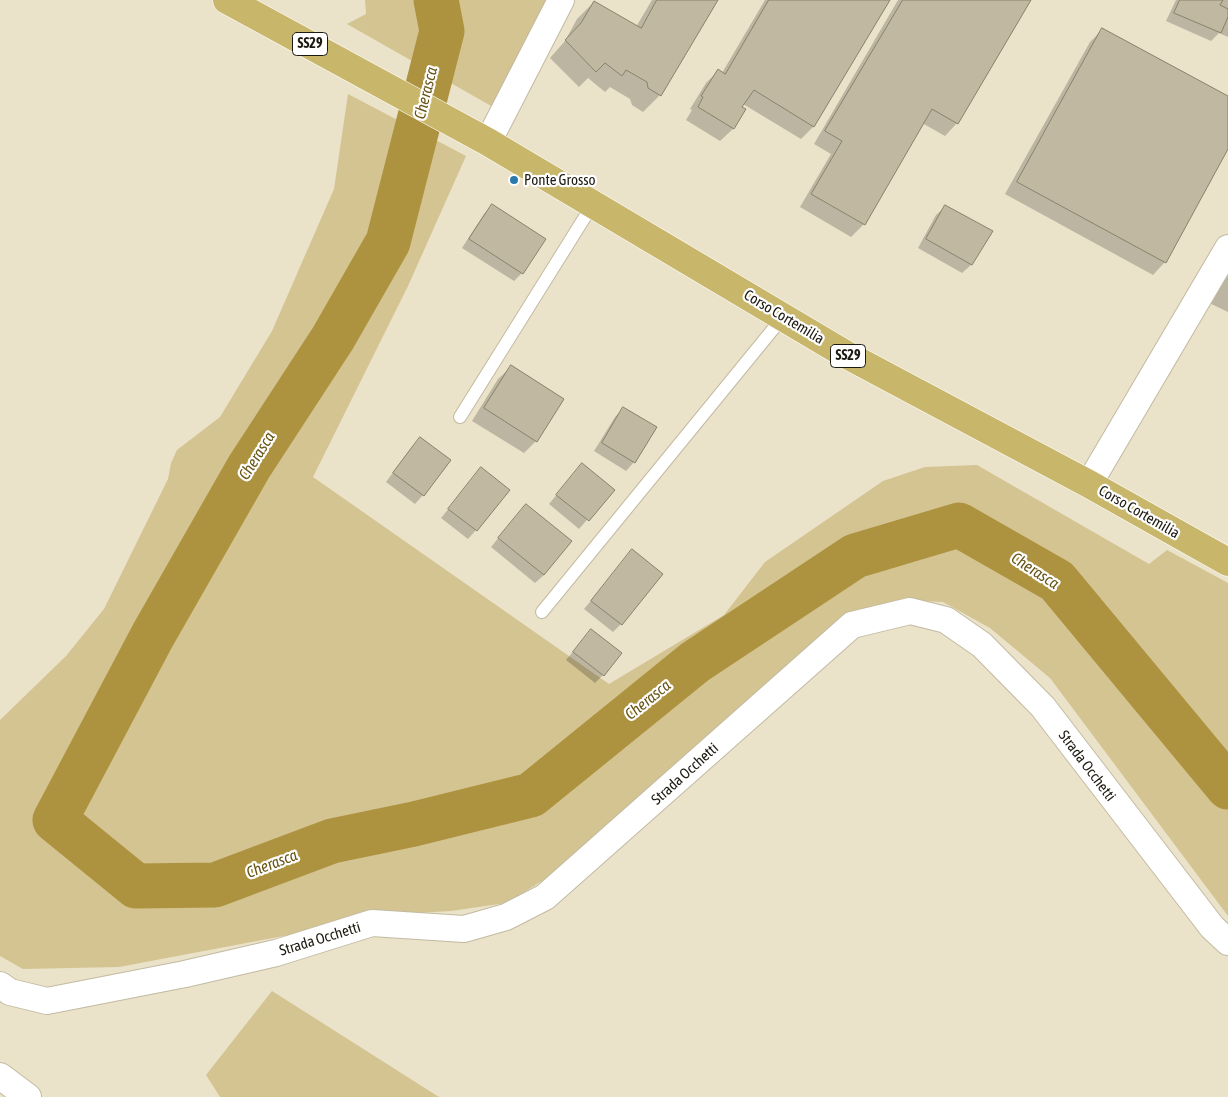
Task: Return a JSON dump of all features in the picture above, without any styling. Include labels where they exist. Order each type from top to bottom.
[{"type":"main road","name":"SS29","points":[[228,0],[482,138]]},
{"type":"main road","name":"Corso Cortemilia","points":[[482,138],[845,354],[1090,484],[1228,562]]},
{"type":"street","points":[[482,138],[561,0]]},
{"type":"street","points":[[1090,484],[1228,248]]},
{"type":"street","name":"Strada Occhetti","points":[[0,985],[10,992],[47,1001],[231,964],[276,953],[372,923],[464,929],[506,917],[545,897],[852,626],[910,611],[946,620],[982,645],[1043,708],[1206,919],[1228,942]]},
{"type":"street","points":[[0,1076],[28,1097]]},
{"type":"lane","points":[[460,417],[593,204]]},
{"type":"lane","points":[[542,612],[783,317]]},
{"type":"shaded area","points":[[365,0],[549,0],[493,107],[347,24],[366,14]]},
{"type":"shaded area","points":[[348,94],[466,156],[408,286],[313,477],[609,684],[724,615],[765,562],[883,481],[925,467],[977,465],[1149,564],[1167,550],[1228,583],[1228,916],[1050,678],[990,628],[943,602],[898,600],[848,615],[547,878],[506,903],[451,911],[400,914],[119,967],[23,969],[0,956],[0,720],[66,656],[104,609],[168,479],[171,463],[177,450],[220,417],[272,331],[334,189]]},
{"type":"shaded area","points":[[272,991],[439,1097],[220,1097],[206,1075]]},
{"type":"building","points":[[657,0],[718,0],[661,96],[648,88],[647,82],[626,70],[622,76],[605,63],[596,72],[565,40],[581,23],[594,1],[641,28]]},
{"type":"building","points":[[769,0],[890,0],[814,127],[754,90],[742,107],[746,109],[734,129],[698,107],[703,97],[701,96],[718,69],[725,74]]},
{"type":"building","points":[[903,0],[1031,0],[958,124],[932,109],[865,225],[811,194],[842,141],[825,131]]},
{"type":"building","points":[[1180,0],[1223,0],[1220,5],[1228,9],[1228,17],[1221,33],[1174,13]]},
{"type":"building","points":[[1102,28],[1228,96],[1228,149],[1166,263],[1017,182]]},
{"type":"building","points":[[492,204],[546,239],[523,274],[469,239]]},
{"type":"building","points":[[945,205],[993,231],[972,265],[926,239]]},
{"type":"building","points":[[511,365],[564,399],[537,442],[484,408]]},
{"type":"building","points":[[623,407],[657,427],[635,463],[602,443]]},
{"type":"building","points":[[420,437],[451,460],[424,496],[393,473]]},
{"type":"building","points":[[582,463],[615,490],[589,521],[556,495]]},
{"type":"building","points":[[481,467],[510,490],[477,531],[448,509]]},
{"type":"building","points":[[526,504],[572,541],[544,575],[498,538]]},
{"type":"building","points":[[632,549],[663,574],[622,625],[591,601]]},
{"type":"building","points":[[591,629],[622,653],[604,676],[573,652]]},
{"type":"waterway","name":"Cherasca","points":[[436,0],[442,31],[388,242],[333,338],[249,467],[153,635],[55,820],[136,886],[215,885],[332,841],[414,824],[531,795],[695,662],[855,556],[959,525],[1057,581],[1228,787]]},
{"type":"place","name":"Ponte Grosso","points":[[514,180]]}]
